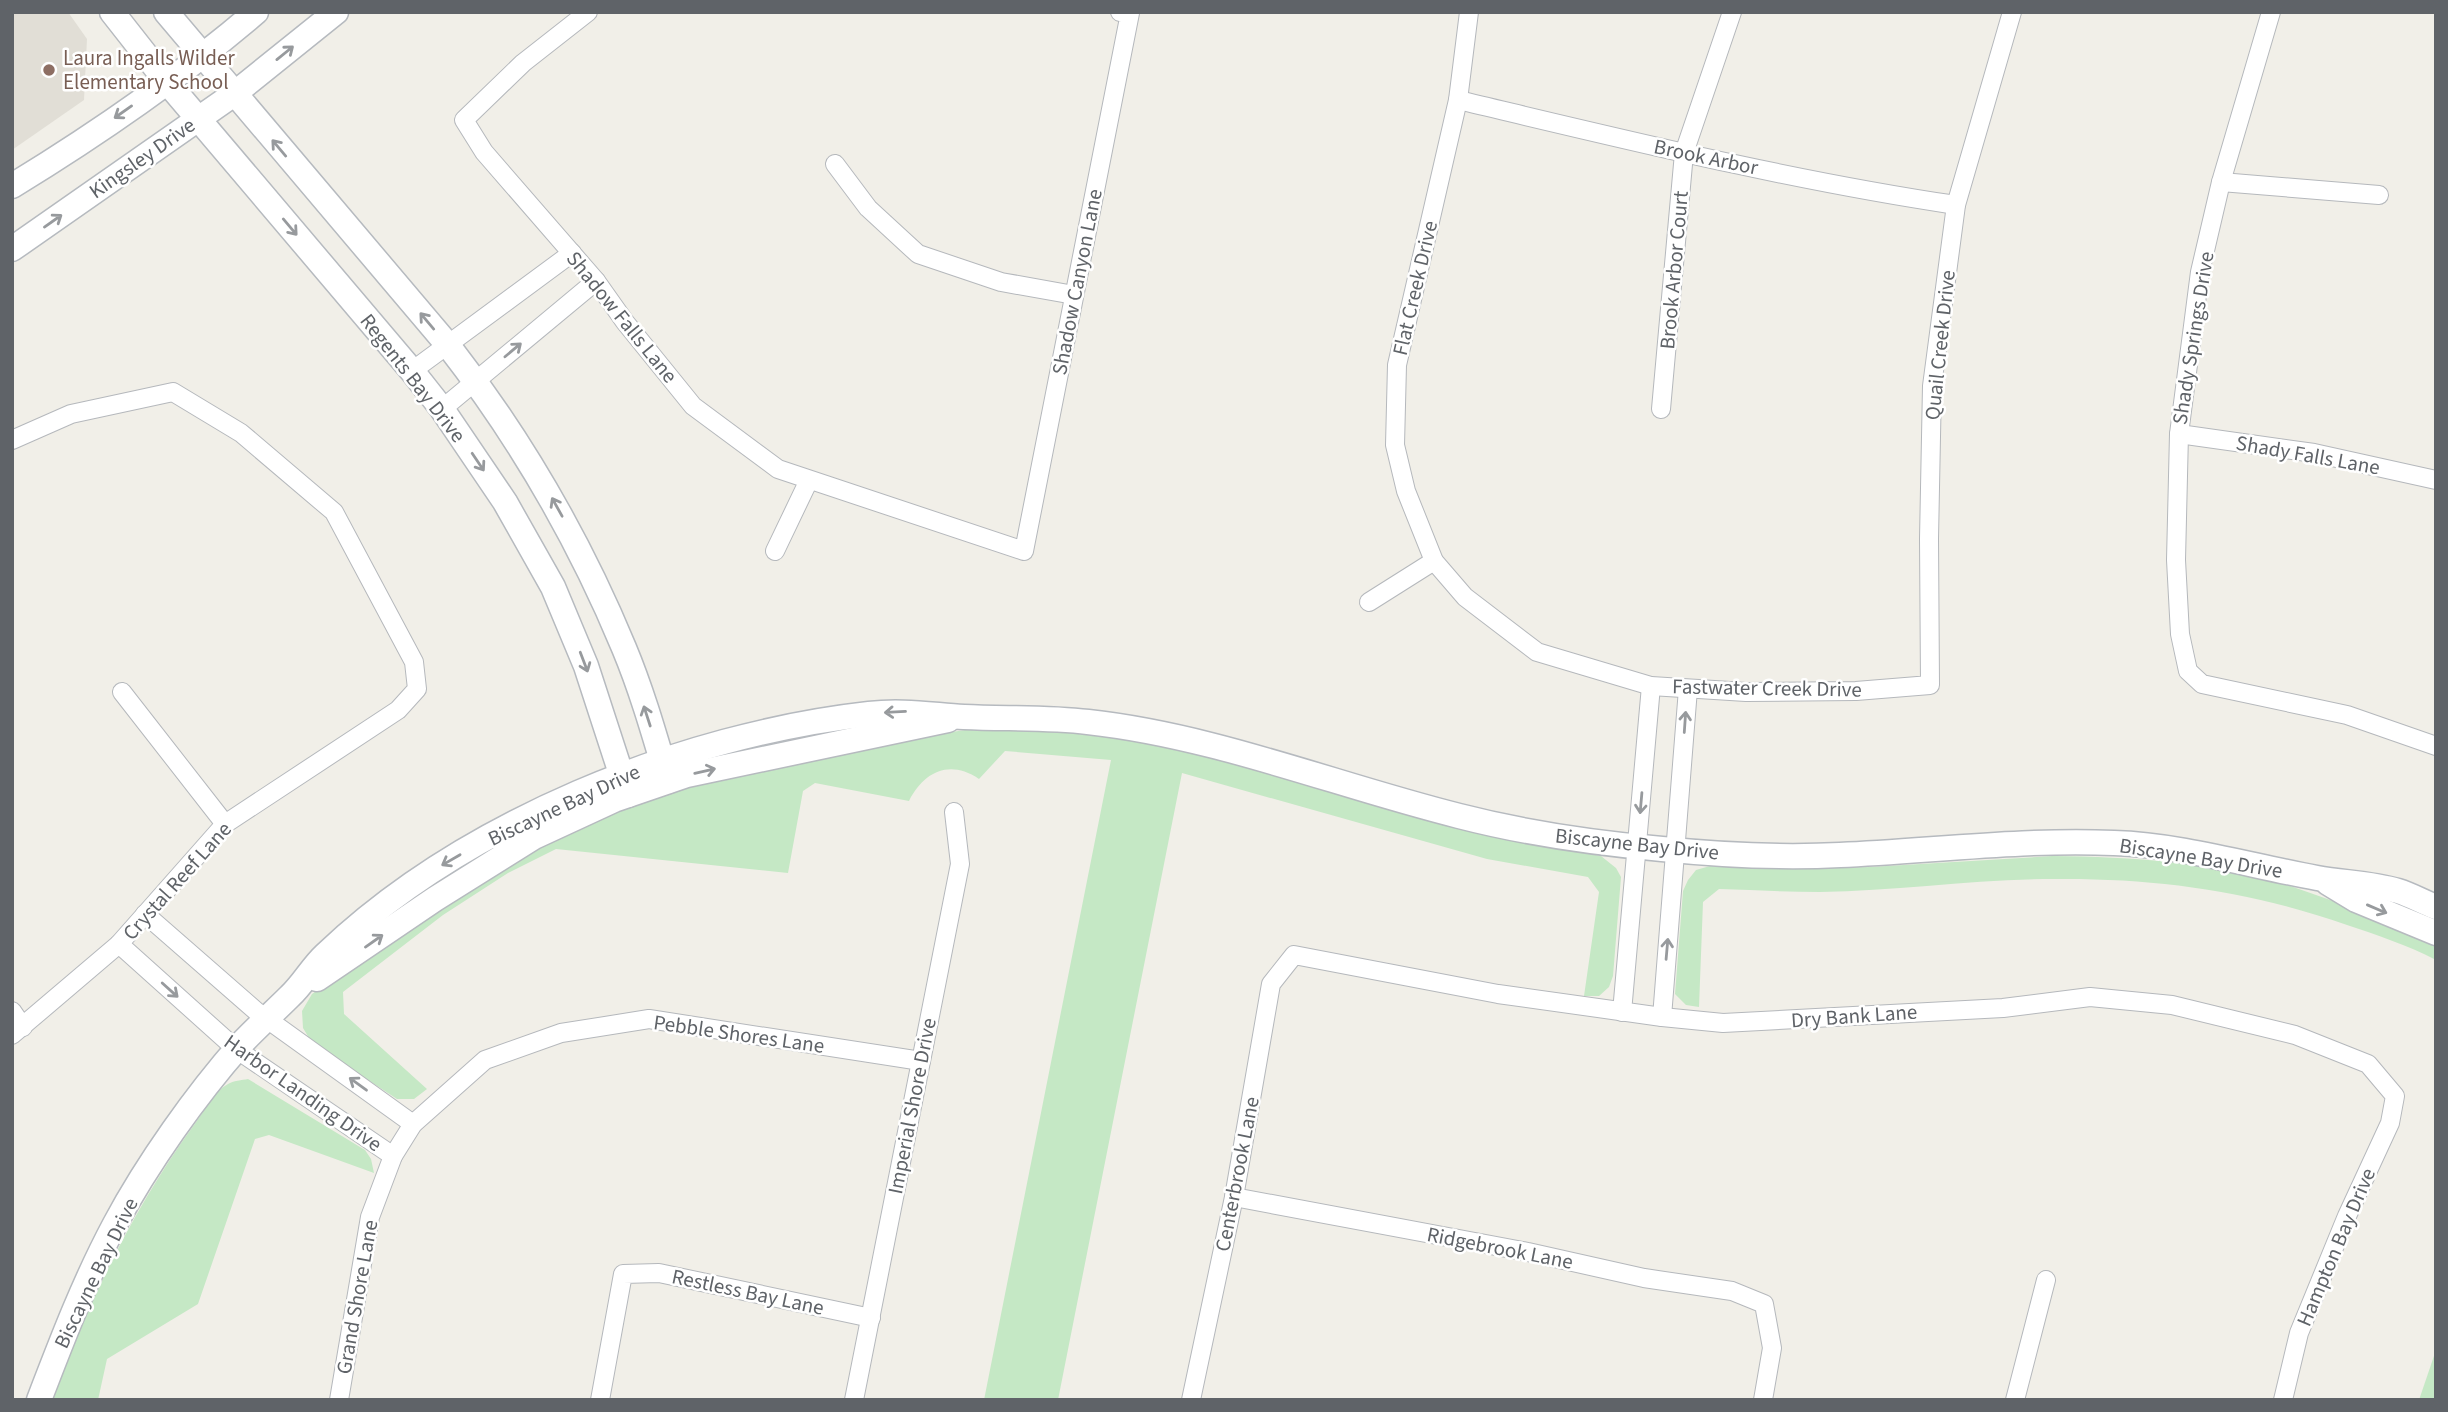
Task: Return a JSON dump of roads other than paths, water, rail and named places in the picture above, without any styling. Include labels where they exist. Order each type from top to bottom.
[{"type":"street","name":"Regents Bay Drive","points":[[113,12],[167,82],[412,371],[505,502],[553,587],[586,666],[625,784]]},
{"type":"street","points":[[166,12],[447,344],[536,470],[580,551],[625,650],[665,771]]},
{"type":"street","points":[[12,186],[204,57],[256,12]]},
{"type":"street","name":"Kingsley Drive","points":[[12,249],[234,94],[336,12]]},
{"type":"street","name":"Shadow Falls Lane","points":[[588,12],[523,63],[464,120],[484,152],[596,281],[625,322],[693,406],[778,470],[1024,551]]},
{"type":"street","name":"Flat Creek Drive","points":[[1434,561],[1406,491],[1395,446],[1397,365],[1458,100],[1469,12]]},
{"type":"street","name":"Brook Arbor Court","points":[[1661,409],[1684,153],[1732,12]]},
{"type":"street","name":"Quail Creek Drive","points":[[1930,685],[1932,386],[1956,205],[2012,12]]},
{"type":"street","name":"Shady Springs Drive","points":[[2271,12],[2221,182],[2200,272],[2179,434],[2176,560],[2180,634],[2188,671],[2202,684],[2347,715],[2436,746]]},
{"type":"street","name":"Shadow Canyon Lane","points":[[1024,551],[1125,13]]},
{"type":"street","name":"Brook Arbor","points":[[1458,100],[1684,153],[1898,197],[1956,205]]},
{"type":"street","points":[[835,163],[868,208],[918,254],[1001,282],[1074,295]]},
{"type":"street","points":[[2221,182],[2379,195]]},
{"type":"street","points":[[412,371],[572,253]]},
{"type":"street","points":[[442,410],[596,281]]},
{"type":"street","name":"Crystal Reef Lane","points":[[12,440],[71,414],[173,393],[241,433],[334,512],[414,663],[417,689],[398,710],[225,824],[119,944],[18,1031]]},
{"type":"street","name":"Shady Falls Lane","points":[[2179,434],[2314,453],[2436,480]]},
{"type":"street","points":[[775,551],[809,480]]},
{"type":"street","points":[[1369,602],[1434,561]]},
{"type":"street","name":"Fastwater Creek Drive","points":[[1434,561],[1465,597],[1537,652],[1651,686],[1746,692],[1856,691],[1930,685]]},
{"type":"street","points":[[1622,1012],[1651,686]]},
{"type":"street","points":[[1662,1017],[1688,689]]},
{"type":"street","points":[[122,692],[225,824]]},
{"type":"street","name":"Biscayne Bay Drive","points":[[39,1400],[71,1317],[117,1221],[175,1129],[236,1049],[296,991],[321,959],[432,871],[523,819],[665,771],[772,730],[869,714],[918,711],[962,717],[1087,722],[1179,737],[1462,817],[1582,840],[1675,851],[1830,856],[2026,843],[2120,843],[2233,860],[2321,879],[2364,884],[2400,892],[2436,907]]},
{"type":"street","name":"Imperial Shore Drive","points":[[854,1400],[960,863],[954,811]]},
{"type":"street","name":"Biscayne Bay Drive","points":[[2321,879],[2356,900],[2436,933]]},
{"type":"street","name":"Harbor Landing Drive","points":[[145,914],[266,1018],[413,1124]]},
{"type":"street","name":"Harbor Landing Drive","points":[[119,944],[236,1049],[393,1156]]},
{"type":"street","name":"Dry Bank Lane","points":[[1294,955],[1498,994],[1662,1017],[1736,1023],[2003,1007],[2090,997],[2172,1005],[2295,1035],[2368,1064],[2395,1096]]},
{"type":"street","name":"Centerbrook Lane","points":[[1191,1400],[1234,1197],[1271,984],[1294,955]]},
{"type":"street","points":[[12,1011],[18,1031]]},
{"type":"street","name":"Pebble Shores Lane","points":[[393,1156],[413,1124],[485,1060],[561,1033],[649,1019],[921,1061]]},
{"type":"street","name":"Hampton Bay Drive","points":[[2283,1400],[2299,1333],[2347,1216],[2390,1123],[2395,1096]]},
{"type":"street","name":"Grand Shore Lane","points":[[339,1400],[370,1217],[393,1156]]},
{"type":"street","name":"Ridgebrook Lane","points":[[1234,1197],[1528,1252],[1644,1278],[1732,1291],[1764,1304],[1772,1348],[1763,1400]]},
{"type":"street","name":"Restless Bay Lane","points":[[600,1400],[624,1274],[659,1273],[871,1318]]},
{"type":"street","points":[[2015,1400],[2046,1280]]},
{"type":"place","name":"Laura Ingalls Wilder Elementary School","points":[[49,70]]}]
